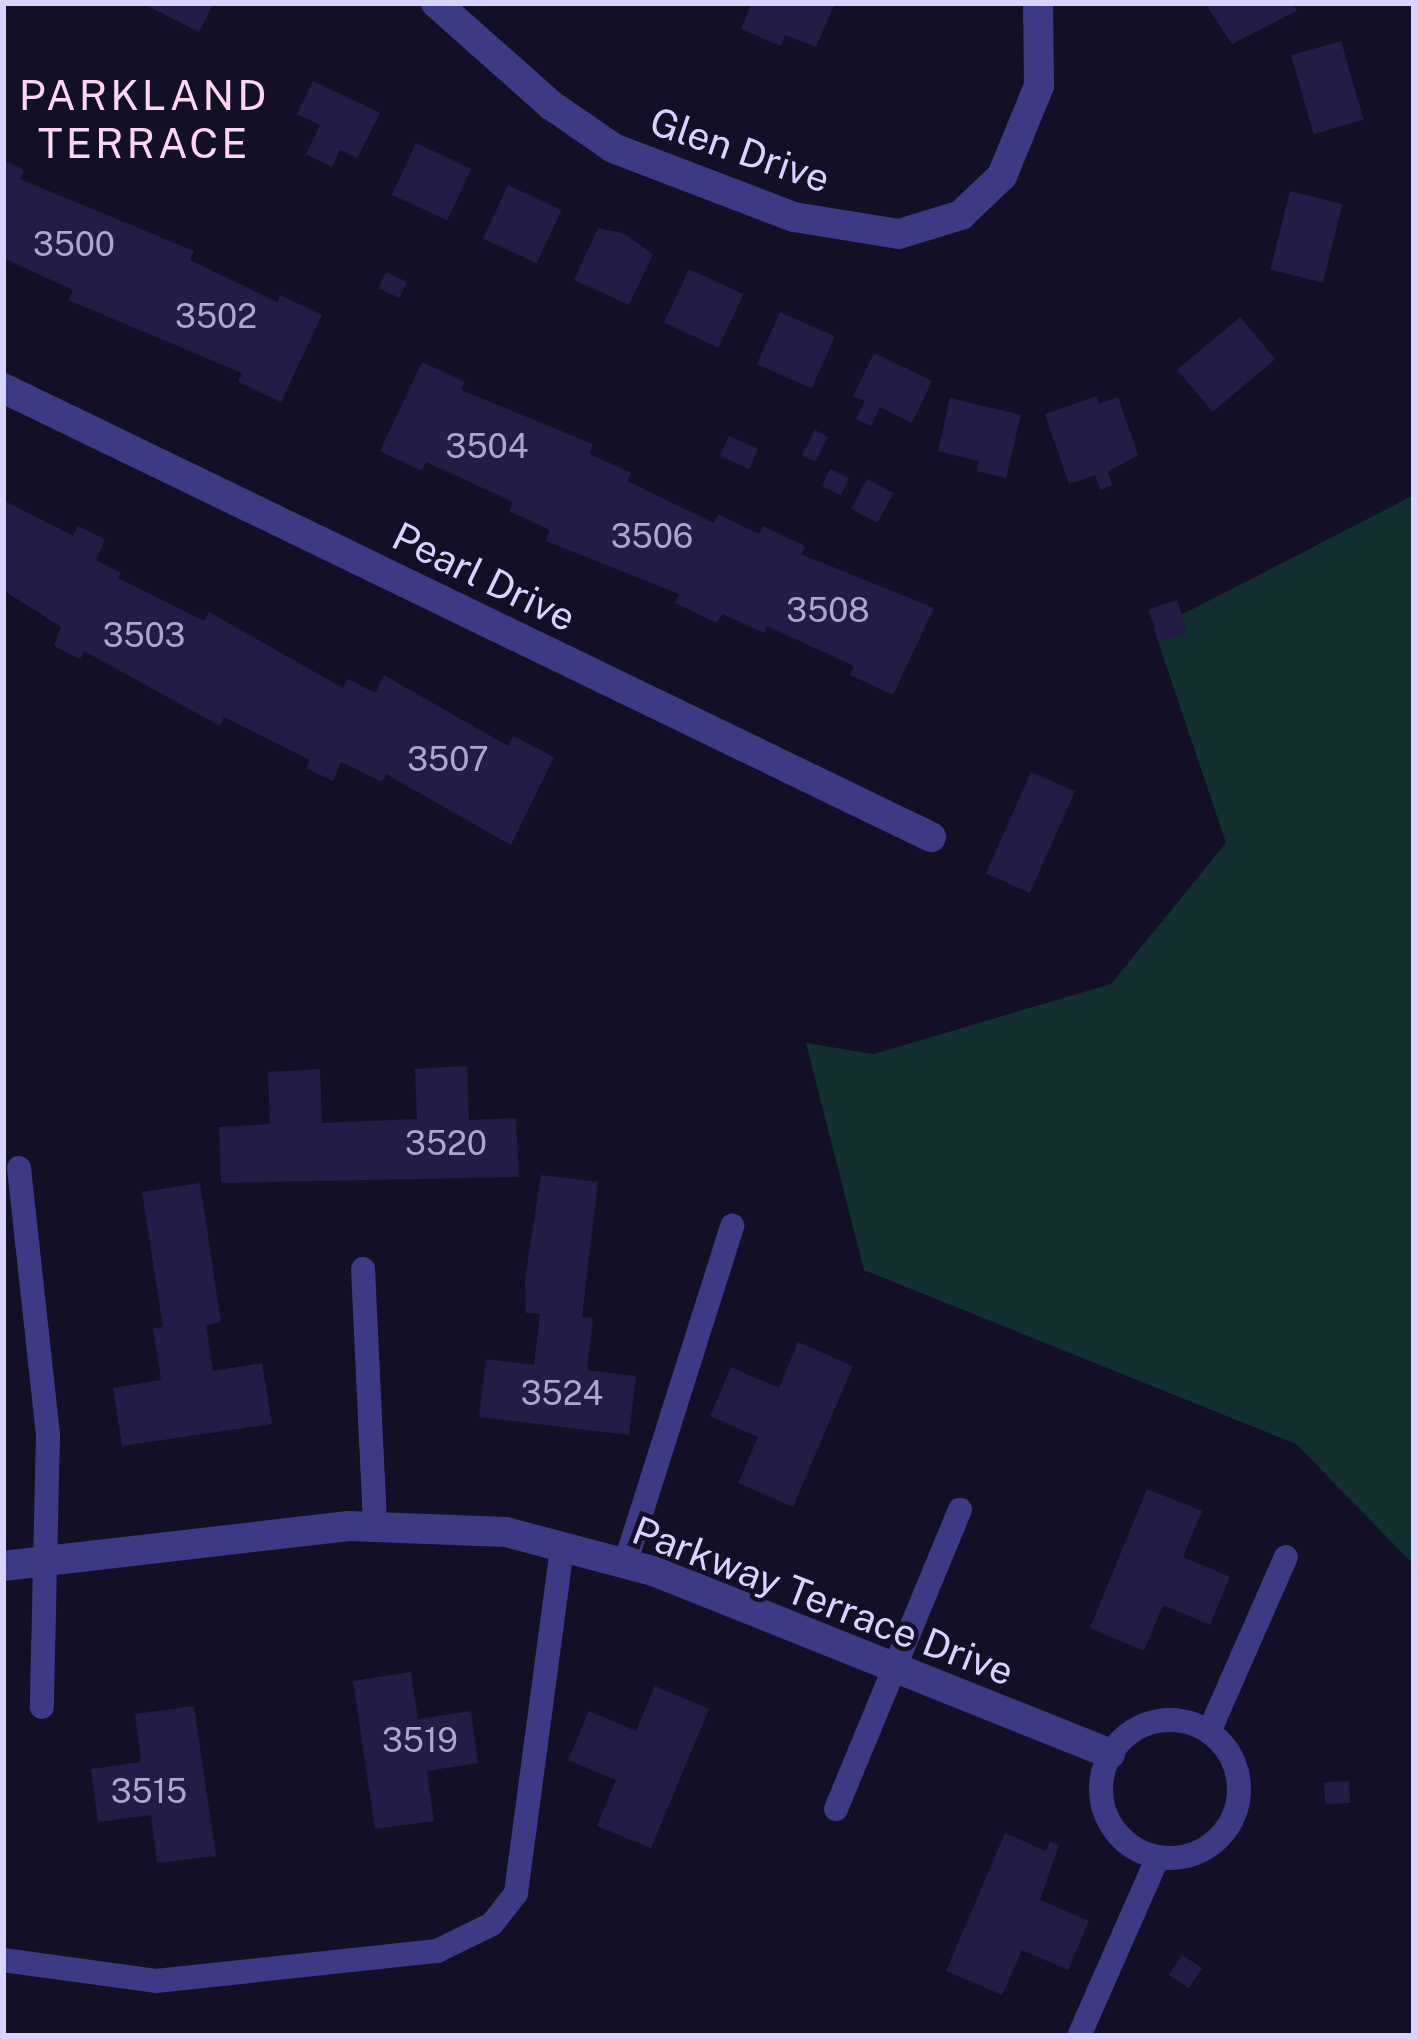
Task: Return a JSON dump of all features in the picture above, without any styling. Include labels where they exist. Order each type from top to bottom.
[{"type":"street","name":"Glen Drive","points":[[436,3],[551,105],[613,148],[794,217],[899,234],[961,215],[1002,176],[1039,86],[1038,3]]},
{"type":"street","name":"Pearl Drive","points":[[3,388],[931,837]]},
{"type":"street","name":"Parkway Terrace Drive","points":[[3,1566],[41,1566],[375,1527],[506,1532],[625,1564],[1110,1754]]},
{"type":"lane","points":[[19,1168],[48,1434],[41,1566],[41,1707]]},
{"type":"lane","points":[[625,1564],[732,1226]]},
{"type":"lane","points":[[363,1269],[375,1527]]},
{"type":"lane","points":[[836,1809],[960,1510]]},
{"type":"lane","points":[[3,1960],[155,1981],[437,1951],[493,1924],[516,1893],[562,1548]]},
{"type":"lane","points":[[1209,1732],[1286,1557]]},
{"type":"lane","points":[[1167,1718],[1209,1732],[1236,1765],[1232,1822],[1187,1858],[1157,1858],[1110,1827],[1100,1799],[1110,1754],[1138,1725],[1167,1718]]},
{"type":"lane","points":[[1079,2036],[1157,1858]]},
{"type":"green space","points":[[1414,495],[1414,1565],[1296,1444],[864,1270],[806,1043],[874,1054],[1111,984],[1226,843],[1154,629]]},
{"type":"building","points":[[142,3],[214,3],[199,32]]},
{"type":"building","points":[[752,3],[835,3],[816,47],[785,35],[781,46],[741,29]]},
{"type":"building","points":[[1205,3],[1293,3],[1297,11],[1232,44]]},
{"type":"building","points":[[1341,41],[1364,120],[1314,134],[1291,55]]},
{"type":"building","points":[[313,81],[380,113],[357,158],[340,150],[332,167],[306,154],[320,125],[297,114]]},
{"type":"building","points":[[416,143],[471,169],[447,220],[392,195]]},
{"type":"building","points":[[3,160],[24,170],[20,179],[194,251],[190,260],[277,302],[280,295],[322,315],[281,402],[238,382],[242,373],[68,300],[73,290],[3,258]]},
{"type":"building","points":[[508,185],[561,210],[537,263],[483,238]]},
{"type":"building","points":[[1290,191],[1342,204],[1323,283],[1270,270]]},
{"type":"building","points":[[598,228],[623,233],[653,254],[629,305],[574,280]]},
{"type":"building","points":[[689,269],[743,294],[718,348],[664,322]]},
{"type":"building","points":[[386,272],[407,282],[399,298],[378,288]]},
{"type":"building","points":[[780,312],[835,336],[812,388],[757,364]]},
{"type":"building","points":[[1240,317],[1275,359],[1213,412],[1177,370]]},
{"type":"building","points":[[874,353],[932,381],[912,423],[880,407],[871,426],[856,419],[865,401],[853,396]]},
{"type":"building","points":[[422,362],[465,382],[461,390],[593,444],[590,454],[631,473],[627,481],[714,523],[718,514],[759,534],[763,526],[805,546],[801,554],[934,608],[893,695],[850,675],[854,666],[767,626],[764,633],[722,614],[717,623],[675,603],[679,594],[546,541],[550,530],[509,511],[513,502],[426,462],[422,471],[380,451]]},
{"type":"building","points":[[1097,396],[1099,404],[1118,397],[1138,455],[1108,472],[1112,485],[1100,490],[1095,475],[1069,484],[1045,414]]},
{"type":"building","points":[[950,398],[1021,415],[1006,478],[977,471],[979,461],[938,451]]},
{"type":"building","points":[[815,430],[828,437],[815,462],[802,455]]},
{"type":"building","points":[[729,436],[758,449],[749,469],[720,456]]},
{"type":"building","points":[[830,469],[849,478],[841,495],[822,486]]},
{"type":"building","points":[[867,479],[893,493],[878,523],[851,509]]},
{"type":"building","points":[[3,500],[73,536],[78,526],[105,539],[96,560],[121,573],[118,578],[204,621],[209,612],[343,688],[348,679],[375,693],[384,675],[508,746],[513,736],[554,757],[511,845],[386,774],[382,782],[341,762],[333,781],[306,768],[310,760],[224,717],[220,726],[84,651],[80,659],[54,646],[61,627],[3,590]]},
{"type":"building","points":[[1177,600],[1188,633],[1159,643],[1148,609]]},
{"type":"building","points":[[1031,772],[1075,792],[1030,893],[986,873]]},
{"type":"building","points":[[467,1066],[469,1120],[516,1118],[519,1177],[221,1183],[219,1127],[270,1124],[268,1072],[320,1069],[322,1123],[417,1119],[415,1069]]},
{"type":"building","points":[[541,1175],[598,1182],[582,1317],[593,1318],[587,1370],[636,1376],[629,1435],[479,1417],[486,1359],[534,1365],[540,1314],[526,1313],[525,1279]]},
{"type":"building","points":[[200,1183],[221,1322],[206,1325],[213,1371],[262,1363],[272,1424],[122,1446],[113,1388],[161,1380],[153,1328],[163,1327],[142,1192]]},
{"type":"building","points":[[798,1342],[853,1366],[793,1507],[738,1483],[758,1437],[710,1416],[731,1367],[779,1388]]},
{"type":"building","points":[[1147,1489],[1202,1511],[1183,1557],[1230,1577],[1210,1625],[1163,1605],[1144,1651],[1090,1628]]},
{"type":"building","points":[[411,1672],[418,1719],[471,1711],[478,1763],[427,1771],[434,1821],[375,1829],[353,1681]]},
{"type":"building","points":[[655,1686],[709,1709],[651,1848],[597,1826],[616,1780],[568,1760],[589,1711],[636,1731]]},
{"type":"building","points":[[194,1706],[216,1856],[157,1863],[151,1815],[98,1822],[91,1769],[141,1762],[135,1714]]},
{"type":"building","points":[[1349,1781],[1350,1803],[1325,1804],[1324,1782]]},
{"type":"building","points":[[1005,1833],[1046,1851],[1050,1841],[1059,1845],[1040,1900],[1089,1921],[1068,1970],[1022,1950],[1002,1995],[946,1971]]},
{"type":"building","points":[[1182,1955],[1202,1968],[1189,1988],[1169,1975]]},
{"type":"district","name":"PARKLAND TERRACE","points":[[144,119]]}]
